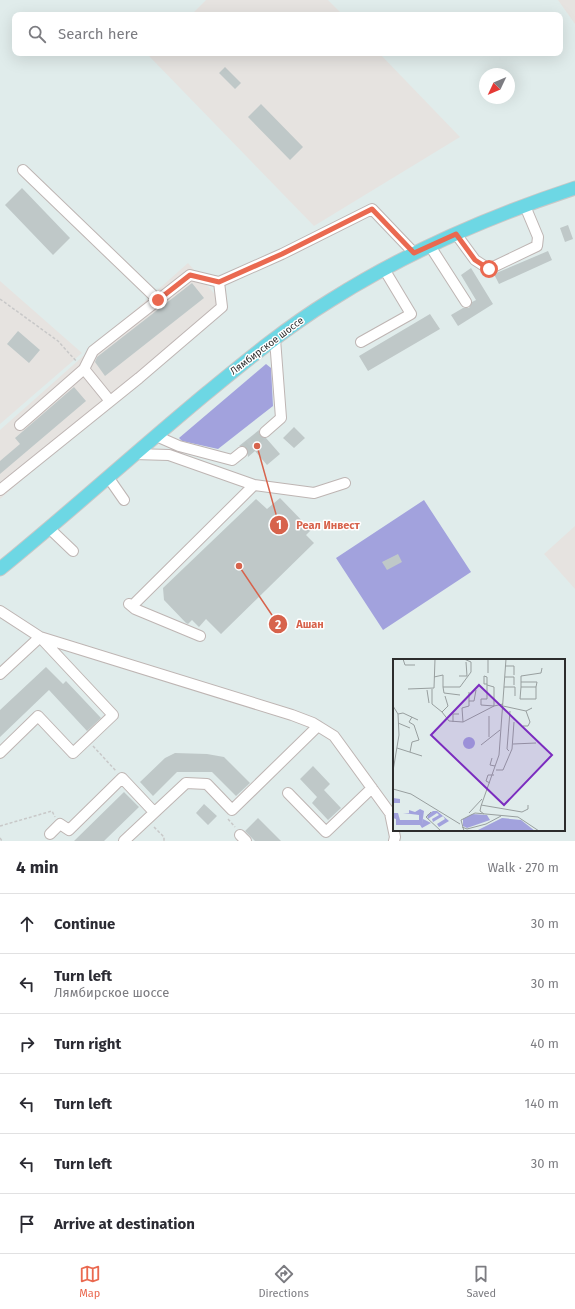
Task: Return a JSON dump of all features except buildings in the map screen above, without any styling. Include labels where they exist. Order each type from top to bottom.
[{"type":"main road","name":"Лямбирское шоссе","points":[[0,569],[50,528],[134,454],[275,339],[329,301],[356,284],[414,253],[525,206],[575,188]]},
{"type":"lane","points":[[23,170],[158,300]]},
{"type":"lane","points":[[456,234],[475,260],[489,269],[537,246],[538,237],[525,206]]},
{"type":"lane","points":[[20,425],[84,369],[93,351],[190,275],[219,282],[282,254],[372,209],[414,253]]},
{"type":"lane","points":[[430,246],[466,302]]},
{"type":"lane","points":[[361,342],[411,314],[384,269]]},
{"type":"lane","points":[[0,490],[110,401],[222,307],[219,282]]},
{"type":"lane","points":[[265,432],[281,418],[275,339]]},
{"type":"lane","points":[[84,369],[110,401]]},
{"type":"lane","points":[[156,436],[179,446],[232,460],[242,452]]},
{"type":"lane","points":[[134,454],[169,455],[254,484],[314,493],[345,483]]},
{"type":"lane","points":[[108,477],[124,500]]},
{"type":"lane","points":[[200,636],[135,609],[131,605],[254,484]]},
{"type":"lane","points":[[50,528],[73,551]]},
{"type":"lane","points":[[0,611],[40,636],[292,715],[318,726],[334,736],[390,813],[393,828]]},
{"type":"lane","points":[[0,674],[40,636]]},
{"type":"lane","points":[[0,753],[38,716],[73,753],[113,715],[40,636]]},
{"type":"lane","points":[[124,841],[186,783],[207,784],[232,810],[318,726]]},
{"type":"lane","points":[[50,834],[60,824],[69,830],[122,778],[154,812]]},
{"type":"lane","points":[[288,793],[326,832],[372,788]]},
{"type":"lane","points":[[394,831],[394,841]]},
{"type":"path","points":[[0,299],[58,341],[84,369]]},
{"type":"path","points":[[91,743],[122,778]]},
{"type":"path","points":[[0,826],[52,811],[60,824]]},
{"type":"path","points":[[227,818],[241,835]]},
{"type":"path","points":[[146,819],[164,837],[164,841]]},
{"type":"shaded area","points":[[206,0],[328,0],[340,12],[194,12]]},
{"type":"shaded area","points":[[558,0],[575,0],[575,24]]},
{"type":"shaded area","points":[[149,56],[382,56],[460,137],[314,226]]},
{"type":"shaded area","points":[[188,263],[224,305],[0,499],[0,430]]},
{"type":"shaded area","points":[[0,281],[82,353],[0,424]]},
{"type":"shaded area","points":[[266,364],[271,368],[273,406],[218,449],[182,441],[179,438]]},
{"type":"shaded area","points":[[424,500],[471,572],[383,630],[336,558]]},
{"type":"shaded area","points":[[575,526],[575,589],[544,554]]},
{"type":"tunnel","points":[[242,452],[265,432]]},
{"type":"place","name":"Реал Инвест","points":[[257,446]]},
{"type":"place","name":"Ашан","points":[[239,566]]},
{"type":"route","points":[[158,300],[190,275],[219,282],[282,254],[372,209],[414,253],[456,234],[475,260],[489,269]]}]
